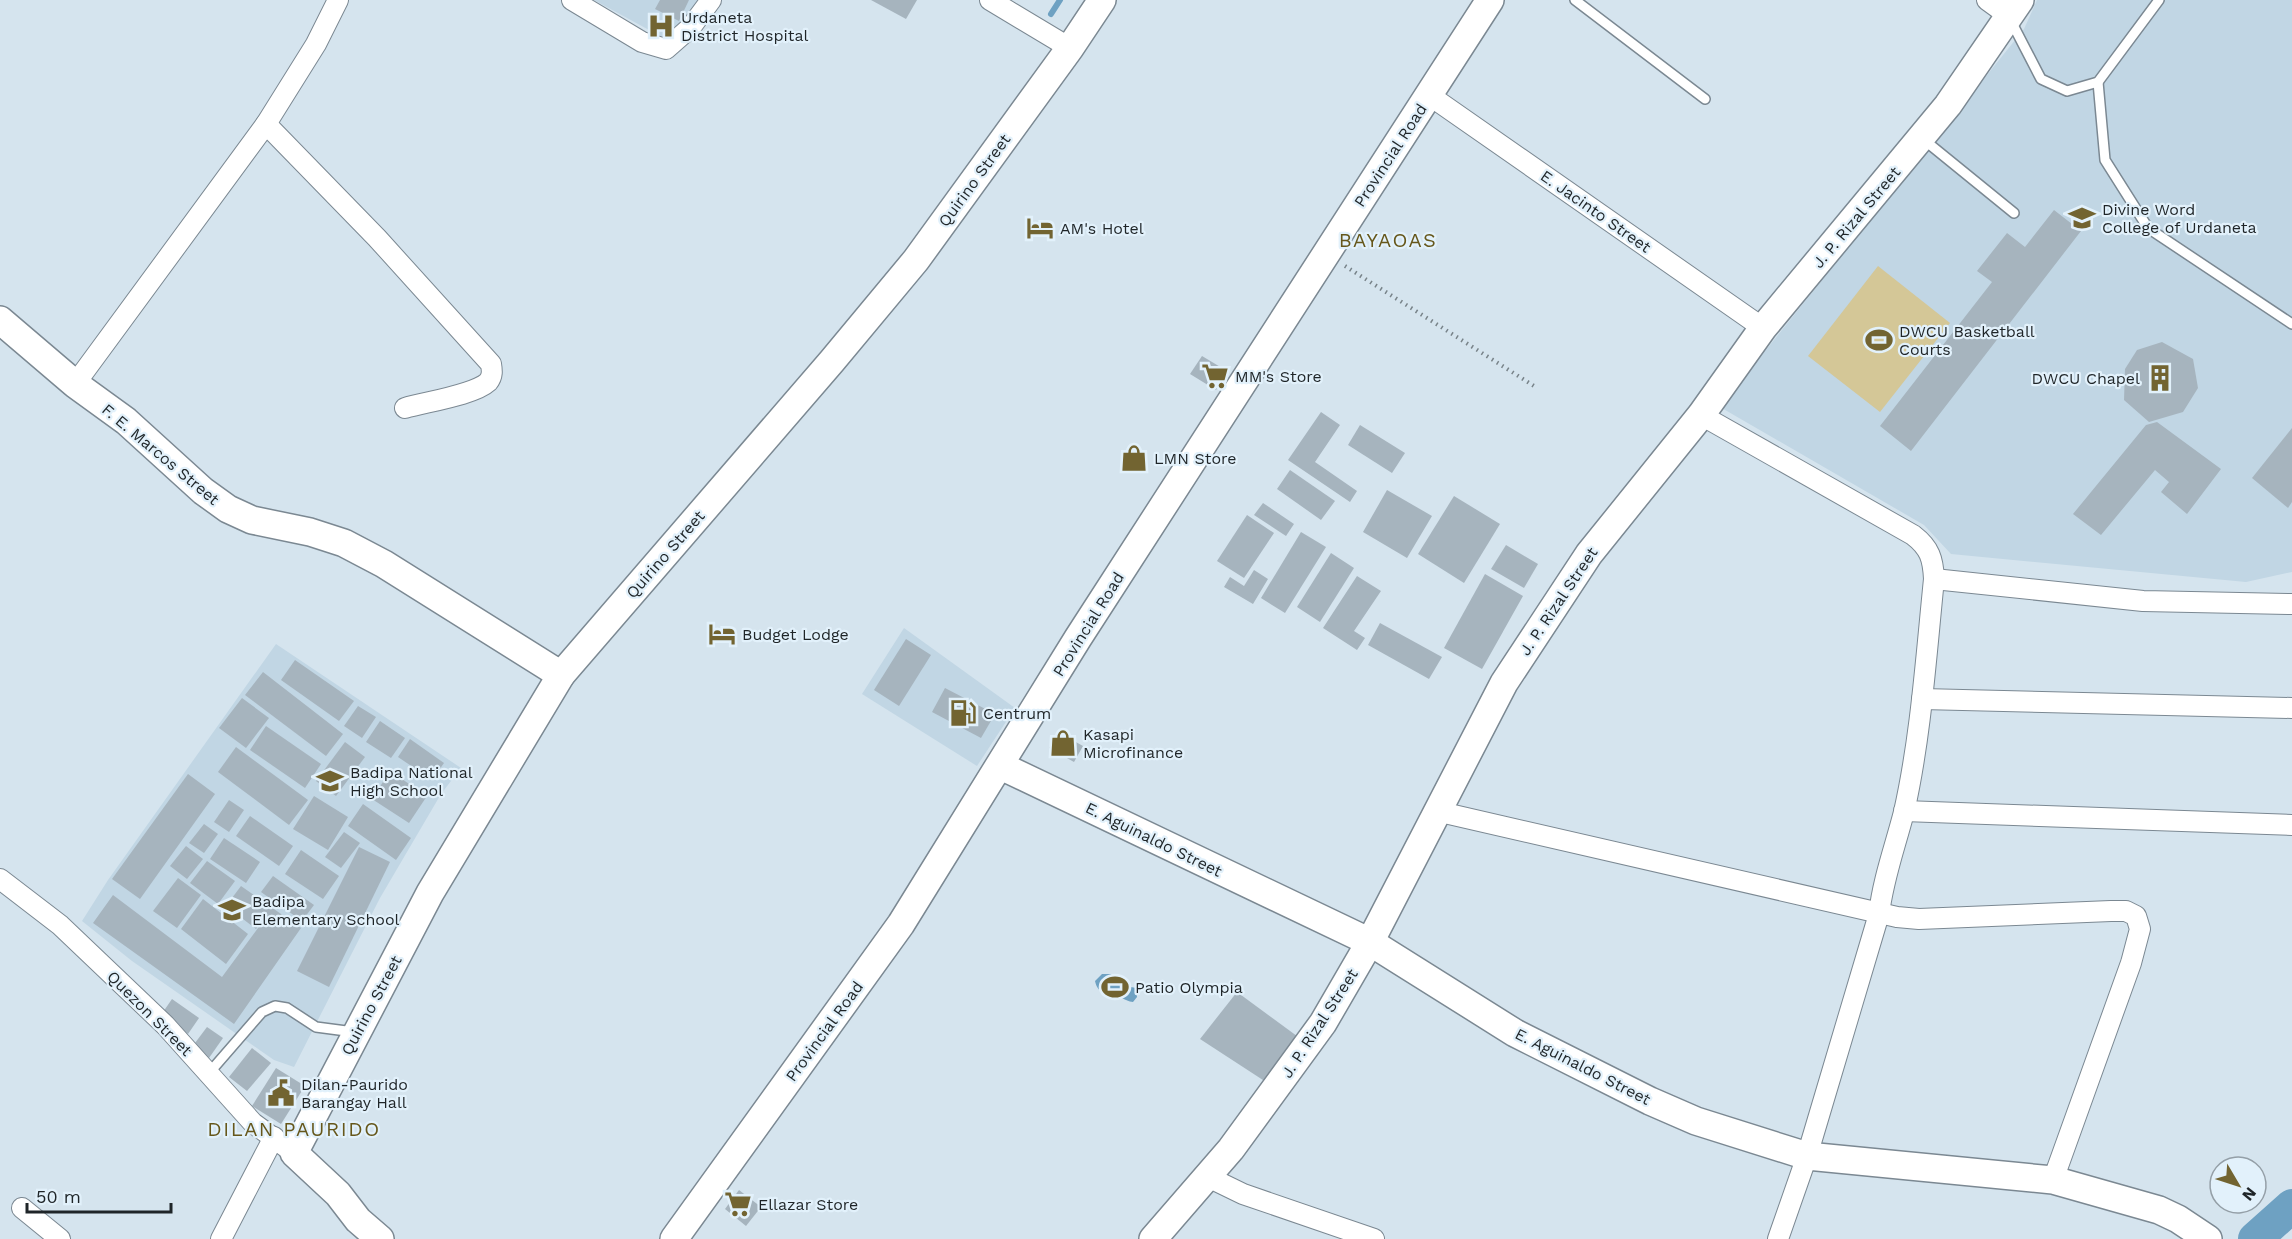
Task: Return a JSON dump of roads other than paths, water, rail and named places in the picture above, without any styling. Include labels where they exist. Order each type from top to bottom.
[{"type":"street","points":[[75,384],[267,124],[316,44],[338,0]]},
{"type":"street","points":[[576,1],[642,42],[666,49],[691,27],[711,0]]},
{"type":"street","points":[[990,0],[1070,48]]},
{"type":"street","name":"Quirino Street","points":[[284,1145],[356,1033],[430,893],[561,675],[832,361],[916,260],[1070,48],[1102,0]]},
{"type":"street","name":"Provincial Road","points":[[674,1239],[900,924],[1001,766],[1078,638],[1490,0]]},
{"type":"street","points":[[1987,0],[2014,8]]},
{"type":"street","name":"J. P. Rizal Street","points":[[1153,1239],[1231,1149],[1291,1070],[1323,1023],[1370,942],[1504,683],[1589,554],[1701,416],[1763,328],[1922,138],[2014,8]]},
{"type":"street","name":"E. Jacinto Street","points":[[1429,95],[1763,328]]},
{"type":"street","points":[[267,124],[377,238],[491,364],[492,375],[488,382],[474,389],[405,408]]},
{"type":"street","name":"F. E. Marcos Street","points":[[0,320],[75,384],[126,421],[203,491],[228,509],[252,520],[310,532],[344,543],[384,564],[561,675]]},
{"type":"street","points":[[1701,416],[1913,535],[1927,546],[1933,561],[1934,579],[1922,699],[1904,811],[1883,884],[1878,914],[1806,1156],[1778,1239]]},
{"type":"street","points":[[1934,579],[2143,601],[2292,604]]},
{"type":"street","points":[[1922,699],[2292,708]]},
{"type":"street","name":"E. Aguinaldo Street","points":[[1001,766],[1370,942],[1515,1033],[1650,1101],[1696,1120],[1806,1156],[2053,1180],[2159,1210],[2205,1236]]},
{"type":"street","points":[[1436,811],[1878,914],[1919,919],[2126,911],[2136,916],[2140,929],[2131,963],[2053,1180]]},
{"type":"street","points":[[1904,811],[2292,825]]},
{"type":"street","name":"Quezon Street","points":[[0,879],[60,925],[128,988],[253,1123],[284,1145]]},
{"type":"street","points":[[221,1239],[284,1145],[338,1194],[358,1220],[380,1239]]},
{"type":"street","points":[[1206,1176],[1243,1194],[1374,1239]]},
{"type":"street","points":[[22,1208],[60,1239]]},
{"type":"lane","points":[[1575,0],[1705,99]]},
{"type":"lane","points":[[2014,8],[2042,79],[2067,92],[2098,82],[2159,0]]},
{"type":"lane","points":[[2098,82],[2105,160],[2148,228],[2292,324]]},
{"type":"lane","points":[[1922,138],[2014,213]]},
{"type":"lane","points":[[209,1073],[262,1012],[275,1006],[287,1008],[316,1027],[356,1033]]},
{"type":"water","name":"Patio Olympia","points":[[1102,974],[1112,974],[1121,985],[1136,988],[1137,997],[1133,1002],[1100,990],[1095,981]]},
{"type":"waterway","points":[[1051,14],[1060,0]]},
{"type":"waterway","points":[[2255,1239],[2292,1206]]},
{"type":"place","name":"Urdaneta District Hospital","points":[[661,26]]},
{"type":"place","name":"Divine Word College of Urdaneta","points":[[2082,218]]},
{"type":"place","name":"AM's Hotel","points":[[1040,228]]},
{"type":"place","name":"DWCU Basketball Courts","points":[[1879,340]]},
{"type":"place","name":"MM's Store","points":[[1215,376]]},
{"type":"place","name":"DWCU Chapel","points":[[2160,378]]},
{"type":"place","name":"LMN Store","points":[[1134,458]]},
{"type":"place","name":"Budget Lodge","points":[[722,634]]},
{"type":"place","name":"Centrum","points":[[963,713]]},
{"type":"place","name":"Kasapi Microfinance","points":[[1063,743]]},
{"type":"place","name":"Badipa National High School","points":[[330,781]]},
{"type":"place","name":"Badipa Elementary School","points":[[232,910]]},
{"type":"place","name":"Patio Olympia","points":[[1115,987]]},
{"type":"place","name":"Dilan-Paurido Barangay Hall","points":[[281,1093]]},
{"type":"place","name":"Ellazar Store","points":[[738,1204]]},
{"type":"district","name":"BAYAOAS","points":[[1388,240]]},
{"type":"district","name":"DILAN PAURIDO","points":[[294,1129]]}]
